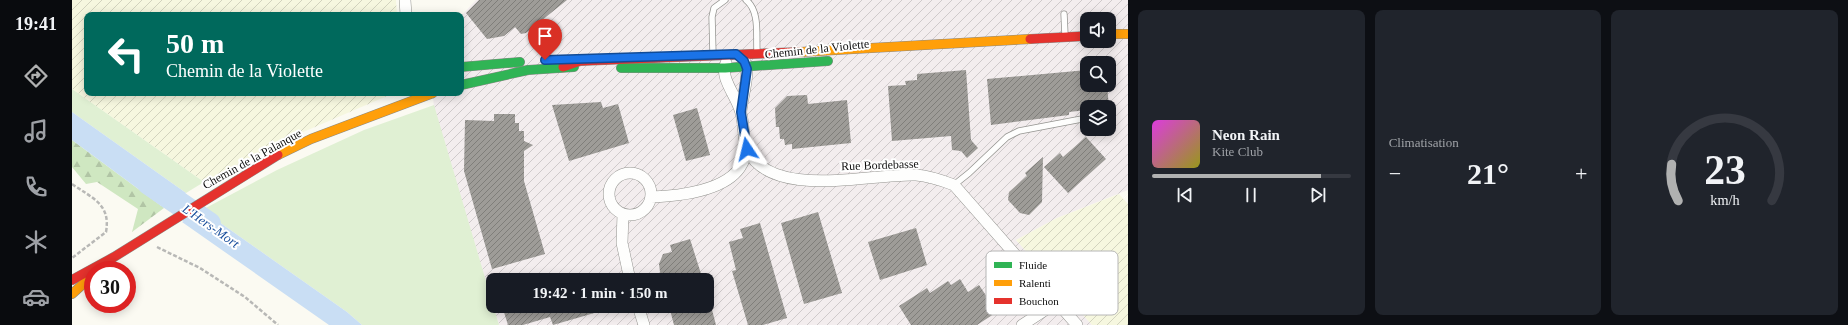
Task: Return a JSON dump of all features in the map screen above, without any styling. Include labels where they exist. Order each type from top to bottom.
[{"type":"street","points":[[405,0],[406,12]]},
{"type":"street","points":[[1116,34],[1128,34]]},
{"type":"street","name":"Chemin de la Violette","points":[[464,66],[559,59],[580,61],[757,54],[904,45],[952,45],[1080,36]]},
{"type":"street","name":"Chemin de la Violette","points":[[464,84],[503,74],[563,67],[718,70],[752,68],[906,52],[952,45]]},
{"type":"street","points":[[651,197],[677,196],[722,183],[734,174],[742,164],[747,149],[741,112],[735,97],[718,70],[736,54],[752,68],[741,112]]},
{"type":"street","name":"Chemin de la Violette","points":[[563,67],[580,61]]},
{"type":"street","name":"Chemin de la Palanque","points":[[72,280],[114,257],[265,162],[311,140],[411,97]]},
{"type":"street","name":"Rue Bordebasse","points":[[747,149],[757,161],[771,173],[785,178],[806,181],[915,175],[937,178],[954,185],[1012,251]]},
{"type":"street","points":[[628,173],[637,174],[645,180],[650,187],[651,197],[644,210],[638,214],[623,214],[615,209],[610,201],[609,192],[612,183],[619,176],[628,173]]},
{"type":"street","points":[[623,214],[622,243],[628,273]]},
{"type":"street","name":"Chemin de la Palanque","points":[[109,261],[114,257]]},
{"type":"street","points":[[72,294],[84,283]]},
{"type":"street","points":[[640,313],[644,325]]},
{"type":"street","points":[[1022,325],[1037,315]]},
{"type":"street","name":"Rue Bordebasse","points":[[1067,315],[1077,325]]},
{"type":"lane","points":[[718,70],[713,55],[712,17],[714,8],[725,0]]},
{"type":"lane","points":[[746,0],[750,3],[755,12],[757,54],[752,68]]},
{"type":"lane","points":[[1064,14],[1065,37]]},
{"type":"lane","points":[[954,185],[970,173],[1007,137],[1019,131],[1080,119]]},
{"type":"path","points":[[72,184],[100,204],[107,214],[106,232],[72,258]]},
{"type":"path","points":[[144,237],[149,248],[161,248],[200,268],[245,297],[278,325]]},
{"type":"shaded area","points":[[476,0],[1128,0],[1128,190],[1057,218],[1016,240],[1026,251],[986,251],[986,315],[1083,315],[1092,325],[499,325],[495,313],[714,313],[714,273],[486,273],[486,282],[434,110],[433,96],[464,96],[464,13]]},
{"type":"green space","points":[[72,0],[396,0],[397,12],[84,12],[84,96],[387,96],[280,142],[204,182],[72,89]]},
{"type":"green space","points":[[72,89],[204,182],[186,193],[72,112]]},
{"type":"green space","points":[[434,105],[486,281],[486,313],[495,313],[499,325],[362,325],[347,312],[202,210],[277,170],[364,130]]},
{"type":"green space","points":[[72,140],[164,208],[132,232],[138,209],[97,182],[86,184],[72,167]]},
{"type":"green space","points":[[1119,194],[1128,204],[1128,325],[1092,325],[1083,315],[1118,315],[1118,251],[1026,251],[1016,240],[1057,218]]},
{"type":"water","points":[[72,112],[186,193],[164,208],[72,140]]},
{"type":"water","points":[[202,210],[347,312],[362,325],[329,325],[182,222]]},
{"type":"building","points":[[479,0],[567,0],[526,33],[521,34],[515,27],[504,36],[487,39],[466,13]]},
{"type":"building","points":[[966,70],[971,140],[978,148],[967,158],[961,151],[952,150],[951,136],[892,141],[888,86],[906,85],[905,81],[917,80],[917,74]]},
{"type":"building","points":[[1080,71],[1080,92],[1108,92],[1108,100],[1080,100],[1080,111],[1069,112],[1069,115],[991,125],[987,79]]},
{"type":"building","points":[[807,95],[808,104],[847,100],[851,143],[792,149],[792,144],[785,145],[784,139],[780,139],[779,127],[776,127],[775,108],[787,96]]},
{"type":"building","points":[[601,102],[603,108],[618,104],[629,143],[569,161],[552,105]]},
{"type":"building","points":[[697,108],[710,155],[686,161],[673,115]]},
{"type":"building","points":[[494,114],[515,114],[515,123],[519,123],[519,131],[524,131],[524,141],[533,145],[524,151],[524,181],[545,254],[492,269],[464,171],[465,120],[494,121]]},
{"type":"building","points":[[1086,137],[1106,159],[1068,193],[1044,167],[1060,153],[1063,157]]},
{"type":"building","points":[[1043,157],[1042,202],[1029,215],[1020,213],[1008,200],[1009,192],[1027,176],[1025,173]]},
{"type":"building","points":[[818,212],[842,293],[804,304],[781,223]]},
{"type":"building","points":[[760,223],[787,318],[763,325],[748,325],[732,271],[736,270],[729,242],[743,238],[740,229]]},
{"type":"building","points":[[916,228],[927,265],[880,280],[868,242]]},
{"type":"building","points":[[690,239],[701,273],[660,273],[659,264],[663,254],[672,252],[670,245]]},
{"type":"building","points":[[960,279],[968,292],[979,285],[986,296],[986,315],[992,315],[977,325],[911,325],[899,306],[927,288],[930,293],[948,281],[951,285]]},
{"type":"building","points":[[504,313],[594,313],[553,325],[550,317],[523,325],[508,325]]},
{"type":"building","points":[[671,313],[713,313],[716,325],[674,325]]},
{"type":"waterway","name":"L'Hers-Mort","points":[[149,183],[209,224]]},
{"type":"traffic: fast","points":[[621,68],[725,68],[828,61]]},
{"type":"traffic: fast","points":[[464,67],[520,62]]},
{"type":"traffic: fast","points":[[464,84],[528,70],[574,67]]},
{"type":"traffic: slow","points":[[1116,34],[1128,34]]},
{"type":"traffic: slow","points":[[800,52],[1030,39]]},
{"type":"traffic: slow","points":[[278,155],[311,139],[425,96]]},
{"type":"traffic: slow","points":[[72,294],[84,283]]},
{"type":"traffic: jam","points":[[1030,39],[1080,36]]},
{"type":"traffic: jam","points":[[563,67],[580,61],[800,52]]},
{"type":"traffic: jam","points":[[72,280],[114,257],[278,155]]},
{"type":"route","points":[[545,60],[559,59],[580,61],[736,54],[744,61],[747,69],[741,112],[747,149]]}]
